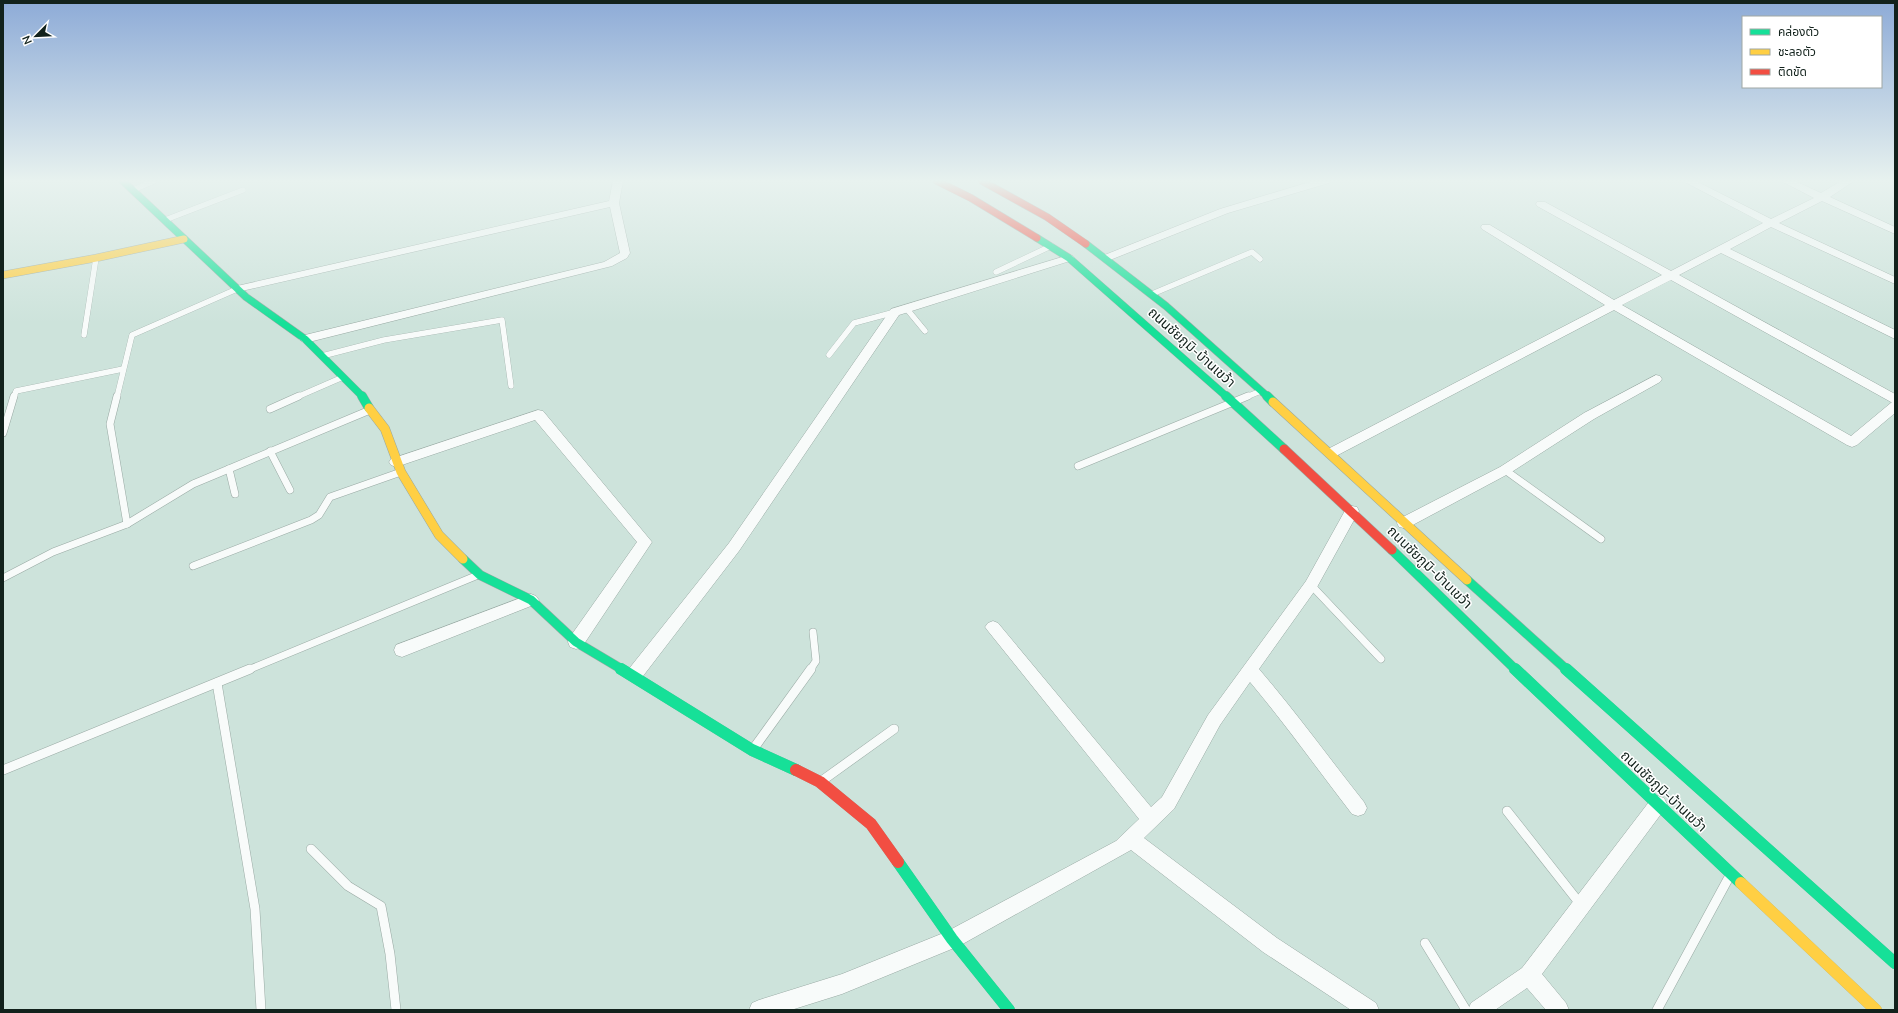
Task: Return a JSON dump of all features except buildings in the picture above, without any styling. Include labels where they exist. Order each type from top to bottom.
[{"type":"main road","points":[[173,228],[246,297],[305,339],[363,397],[370,410],[385,430],[399,467],[439,535],[480,575],[531,600],[576,642],[634,675],[752,750],[820,782],[872,824],[952,939],[1009,1010]]},
{"type":"main road","name":"ถนนชัยภูมิ-บ้านเขว้า","points":[[1021,228],[1069,258],[1232,402],[1352,511],[1513,667],[1876,1010]]},
{"type":"main road","name":"ถนนชัยภูมิ-บ้านเขว้า","points":[[1062,228],[1106,258],[1152,294],[1330,453],[1404,523],[1891,952]]},
{"type":"main road","points":[[3,275],[96,258],[184,239]]},
{"type":"street","points":[[238,289],[504,228]]},
{"type":"street","points":[[305,339],[608,264],[618,259],[625,253],[620,228]]},
{"type":"street","points":[[1106,258],[1181,228]]},
{"type":"street","points":[[1490,228],[1615,306],[1852,442],[1895,406]]},
{"type":"street","points":[[1585,228],[1895,399]]},
{"type":"street","points":[[1330,453],[1615,306],[1761,228]]},
{"type":"street","points":[[1782,228],[1895,281]]},
{"type":"street","points":[[1721,249],[1895,335]]},
{"type":"street","points":[[634,675],[734,548],[901,310],[1069,258]]},
{"type":"street","points":[[1404,523],[1505,470],[1589,416],[1656,379]]},
{"type":"street","points":[[399,467],[538,414],[645,542],[576,642]]},
{"type":"street","points":[[759,1010],[842,984],[952,939],[1122,848],[1168,803],[1214,720],[1251,671],[1311,585],[1352,511]]},
{"type":"street","points":[[402,650],[531,600]]},
{"type":"street","points":[[993,626],[1151,820]]},
{"type":"street","points":[[1251,671],[1289,716],[1314,752],[1358,808]]},
{"type":"street","points":[[1478,1010],[1530,975],[1658,804]]},
{"type":"street","points":[[1131,840],[1270,945],[1369,1010]]},
{"type":"street","points":[[1530,975],[1559,1010]]},
{"type":"lane","points":[[996,272],[1051,246]]},
{"type":"lane","points":[[1152,294],[1252,252],[1260,259]]},
{"type":"lane","points":[[84,335],[96,258]]},
{"type":"lane","points":[[127,524],[110,424],[132,335],[238,289]]},
{"type":"lane","points":[[828,354],[854,323],[901,310],[925,331]]},
{"type":"lane","points":[[321,356],[384,340],[502,320],[511,386]]},
{"type":"lane","points":[[3,433],[16,391],[123,369]]},
{"type":"lane","points":[[270,409],[343,377]]},
{"type":"lane","points":[[1078,466],[1261,391]]},
{"type":"lane","points":[[3,578],[53,552],[127,524],[193,484],[370,410]]},
{"type":"lane","points":[[270,451],[290,490]]},
{"type":"lane","points":[[193,566],[311,520],[319,515],[330,497],[399,467]]},
{"type":"lane","points":[[229,468],[235,494]]},
{"type":"lane","points":[[1505,470],[1601,539]]},
{"type":"lane","points":[[3,770],[480,575]]},
{"type":"lane","points":[[1311,585],[1381,659]]},
{"type":"lane","points":[[752,750],[816,661],[813,632]]},
{"type":"lane","points":[[217,683],[255,909],[261,1010]]},
{"type":"lane","points":[[820,782],[894,728]]},
{"type":"lane","points":[[1507,811],[1581,905]]},
{"type":"lane","points":[[311,849],[348,886],[381,906],[390,954],[396,1010]]},
{"type":"lane","points":[[1657,1010],[1731,874]]},
{"type":"lane","points":[[1425,943],[1466,1010]]},
{"type":"traffic: fast","points":[[173,228],[246,297],[305,339],[363,397],[369,408]]},
{"type":"traffic: fast","points":[[1037,238],[1069,258],[1140,319],[1284,449]]},
{"type":"traffic: fast","points":[[1086,244],[1166,306],[1273,402]]},
{"type":"traffic: fast","points":[[1392,550],[1741,883]]},
{"type":"traffic: fast","points":[[463,559],[480,575],[531,600],[576,642],[663,693],[752,750],[796,770]]},
{"type":"traffic: fast","points":[[1467,580],[1895,963]]},
{"type":"traffic: fast","points":[[898,862],[952,939],[1009,1010]]},
{"type":"traffic: slow","points":[[3,275],[96,258],[184,239]]},
{"type":"traffic: slow","points":[[1273,402],[1467,580]]},
{"type":"traffic: slow","points":[[369,408],[385,429],[401,472],[439,535],[463,559]]},
{"type":"traffic: slow","points":[[1741,883],[1876,1010]]},
{"type":"traffic: jam","points":[[1021,228],[1037,238]]},
{"type":"traffic: jam","points":[[1063,228],[1086,244]]},
{"type":"traffic: jam","points":[[1284,449],[1392,550]]},
{"type":"traffic: jam","points":[[796,770],[820,782],[871,824],[898,862]]}]
